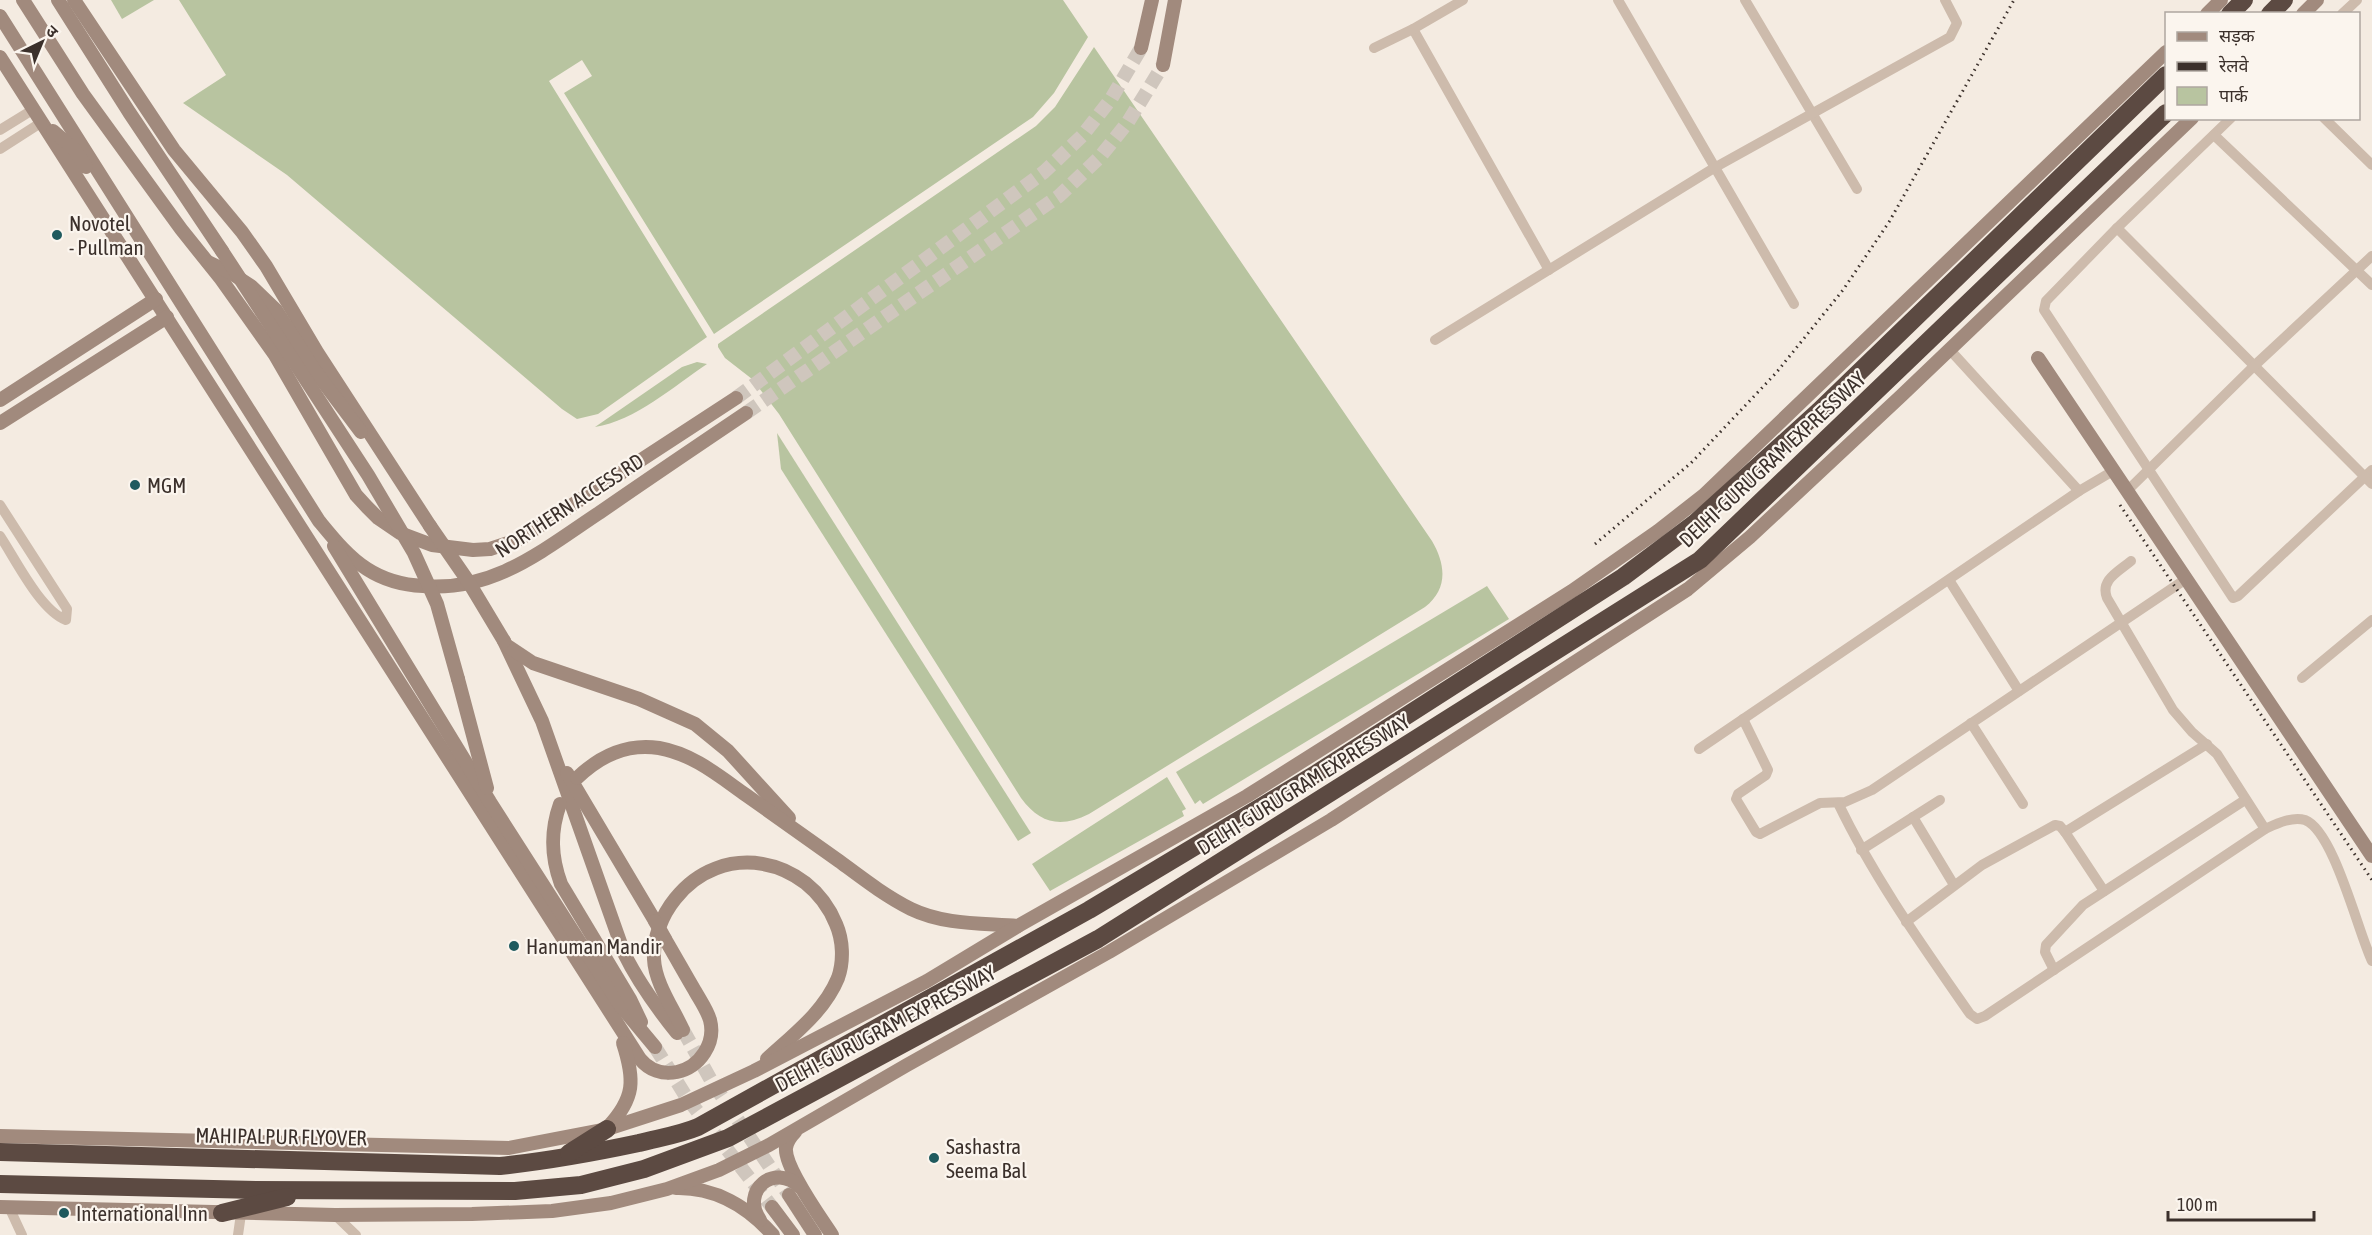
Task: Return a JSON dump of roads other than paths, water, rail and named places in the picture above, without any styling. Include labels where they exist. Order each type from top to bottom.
[{"type":"highway","points":[[2232,12],[2244,0]]},
{"type":"highway","points":[[2272,12],[2284,0]]},
{"type":"highway","name":"DELHI-GURUGRAM EXPRESSWAY","points":[[560,1159],[678,1134],[698,1127],[1109,898],[1314,775],[1623,577],[1695,523],[1819,411],[2165,76]]},
{"type":"highway","name":"DELHI-GURUGRAM EXPRESSWAY","points":[[311,1190],[515,1191],[581,1185],[644,1169],[728,1138],[1098,939],[1700,560],[2165,114]]},
{"type":"highway","points":[[560,1159],[607,1129]]},
{"type":"highway","name":"MAHIPALPUR FLYOVER","points":[[0,1152],[500,1166],[560,1159]]},
{"type":"highway","points":[[0,1184],[311,1190]]},
{"type":"highway","points":[[222,1213],[311,1190]]},
{"type":"main road","name":"NORTHERN ACCESS RD","points":[[23,0],[83,94],[221,279],[274,355],[356,495],[390,528],[414,540],[432,545],[473,550],[490,549],[520,540],[736,398]]},
{"type":"main road","points":[[58,0],[368,475],[414,553],[437,604],[490,802]]},
{"type":"main road","points":[[74,0],[174,150],[242,232],[266,266],[388,464],[468,581],[504,641],[529,691],[549,740],[624,953],[646,991],[680,1032],[660,981],[654,958],[656,938],[662,920],[672,902],[696,878],[728,864],[745,862],[769,864],[796,876],[823,900],[832,914],[842,944],[839,976],[818,1011],[754,1071]]},
{"type":"main road","points":[[1141,48],[1152,0]]},
{"type":"main road","points":[[1163,64],[1175,0]]},
{"type":"main road","points":[[2209,12],[2221,0]]},
{"type":"main road","points":[[2305,12],[2317,0]]},
{"type":"main road","name":"NORTHERN ACCESS RD","points":[[0,16],[318,521],[351,556],[365,568],[381,577],[399,584],[438,588],[475,584],[510,569],[546,549],[746,413]]},
{"type":"main road","points":[[0,1136],[509,1148],[607,1129],[681,1105],[754,1071],[927,981],[1018,926],[1247,796],[1572,591],[1658,531],[1704,495],[2165,53]]},
{"type":"main road","points":[[0,57],[639,1059],[657,1072],[683,1070],[700,1059],[706,1052],[711,1037],[710,1020],[549,740]]},
{"type":"main road","points":[[4,1207],[335,1215],[552,1211],[610,1203],[667,1189],[719,1170],[795,1132],[907,1065],[1109,952],[1331,820],[1688,589],[1750,537],[1950,350],[2190,120]]},
{"type":"main road","points":[[42,122],[74,149],[90,174],[113,193]]},
{"type":"main road","points":[[206,261],[231,273],[259,292],[276,310],[335,400],[388,464]]},
{"type":"main road","points":[[0,400],[156,299]]},
{"type":"main road","points":[[0,423],[167,317]]},
{"type":"main road","points":[[2037,358],[2372,856]]},
{"type":"main road","points":[[318,521],[490,802],[620,1005],[652,1042],[630,999],[561,884],[556,869],[552,839],[560,804]]},
{"type":"main road","points":[[504,641],[516,653],[533,663],[639,699],[695,724],[728,752],[798,827],[845,866]]},
{"type":"main road","points":[[577,778],[598,759],[627,748],[658,748],[673,751],[706,766],[894,900],[930,917],[953,922],[1018,926]]},
{"type":"main road","points":[[607,1129],[624,1108],[631,1084],[629,1062],[609,1012]]},
{"type":"main road","points":[[795,1132],[789,1138],[786,1150],[804,1191],[832,1235]]},
{"type":"main road","points":[[773,1235],[757,1216],[754,1201],[762,1184],[772,1178],[785,1177],[804,1191]]},
{"type":"main road","points":[[667,1189],[696,1189],[709,1192],[739,1205],[763,1223]]},
{"type":"main road","points":[[789,1195],[815,1235]]},
{"type":"main road","points":[[772,1207],[792,1235]]},
{"type":"street","points":[[1374,48],[1463,0]]},
{"type":"street","points":[[1618,0],[1794,304]]},
{"type":"street","points":[[1745,0],[1857,189]]},
{"type":"street","points":[[1435,340],[1714,168],[1950,37],[1957,24],[1945,0]]},
{"type":"street","points":[[2344,12],[2357,0]]},
{"type":"street","points":[[1413,29],[1549,270]]},
{"type":"street","points":[[0,130],[34,109]]},
{"type":"street","points":[[2117,228],[2254,366],[2370,477],[2234,598],[2230,596],[2044,310],[2046,301],[2117,228],[2229,120]]},
{"type":"street","points":[[2326,120],[2372,165]]},
{"type":"street","points":[[0,149],[42,122]]},
{"type":"street","points":[[2214,135],[2372,285]]},
{"type":"street","points":[[2127,491],[2254,366],[2372,256]]},
{"type":"street","points":[[1950,350],[2079,491]]},
{"type":"street","points":[[1699,749],[2079,491],[2113,471]]},
{"type":"street","points":[[0,505],[67,609],[66,620],[55,616],[0,536]]},
{"type":"street","points":[[2131,561],[2104,587],[2120,622],[2173,710],[2192,732],[2217,754],[2265,829]]},
{"type":"street","points":[[1743,719],[1768,770],[1766,775],[1737,796],[1737,802],[1756,832],[1762,833],[1820,803],[1838,803],[1860,797],[1872,790],[2186,579]]},
{"type":"street","points":[[1948,580],[2019,691]]},
{"type":"street","points":[[2302,678],[2372,620]]},
{"type":"street","points":[[1971,723],[2023,804]]},
{"type":"street","points":[[2065,832],[2207,744]]},
{"type":"street","points":[[1861,850],[1940,800]]},
{"type":"street","points":[[2054,970],[2045,952],[2046,945],[2083,905],[2246,800]]},
{"type":"street","points":[[1838,803],[1861,850],[1906,922],[1970,1014],[1977,1019],[1985,1016],[2265,829],[2294,819],[2305,820],[2318,832],[2339,870],[2372,961]]},
{"type":"street","points":[[1913,817],[1954,885]]},
{"type":"street","points":[[1906,922],[1982,865],[2052,826],[2060,826],[2065,832],[2104,891]]},
{"type":"street","points":[[4,1207],[22,1235]]},
{"type":"street","points":[[238,1235],[241,1214]]},
{"type":"street","points":[[335,1215],[356,1235]]},
{"type":"tunnel","points":[[736,398],[1044,172],[1082,136],[1111,99],[1141,48]]},
{"type":"tunnel","points":[[746,413],[1059,196],[1100,157],[1128,122],[1163,65]]},
{"type":"tunnel","points":[[683,1030],[712,1082],[789,1195]]},
{"type":"tunnel","points":[[655,1047],[687,1098],[772,1207]]},
{"type":"railway","points":[[1595,544],[1691,463],[1776,373],[1843,290],[1889,222],[2014,0]]},
{"type":"railway","points":[[2120,505],[2372,880]]},
{"type":"place","name":"Novotel - Pullman","points":[[57,235]]},
{"type":"place","name":"MGM","points":[[135,485]]},
{"type":"place","name":"Hanuman Mandir","points":[[514,946]]},
{"type":"place","name":"Sashastra Seema Bal","points":[[934,1158]]},
{"type":"place","name":"International Inn","points":[[64,1213]]}]
